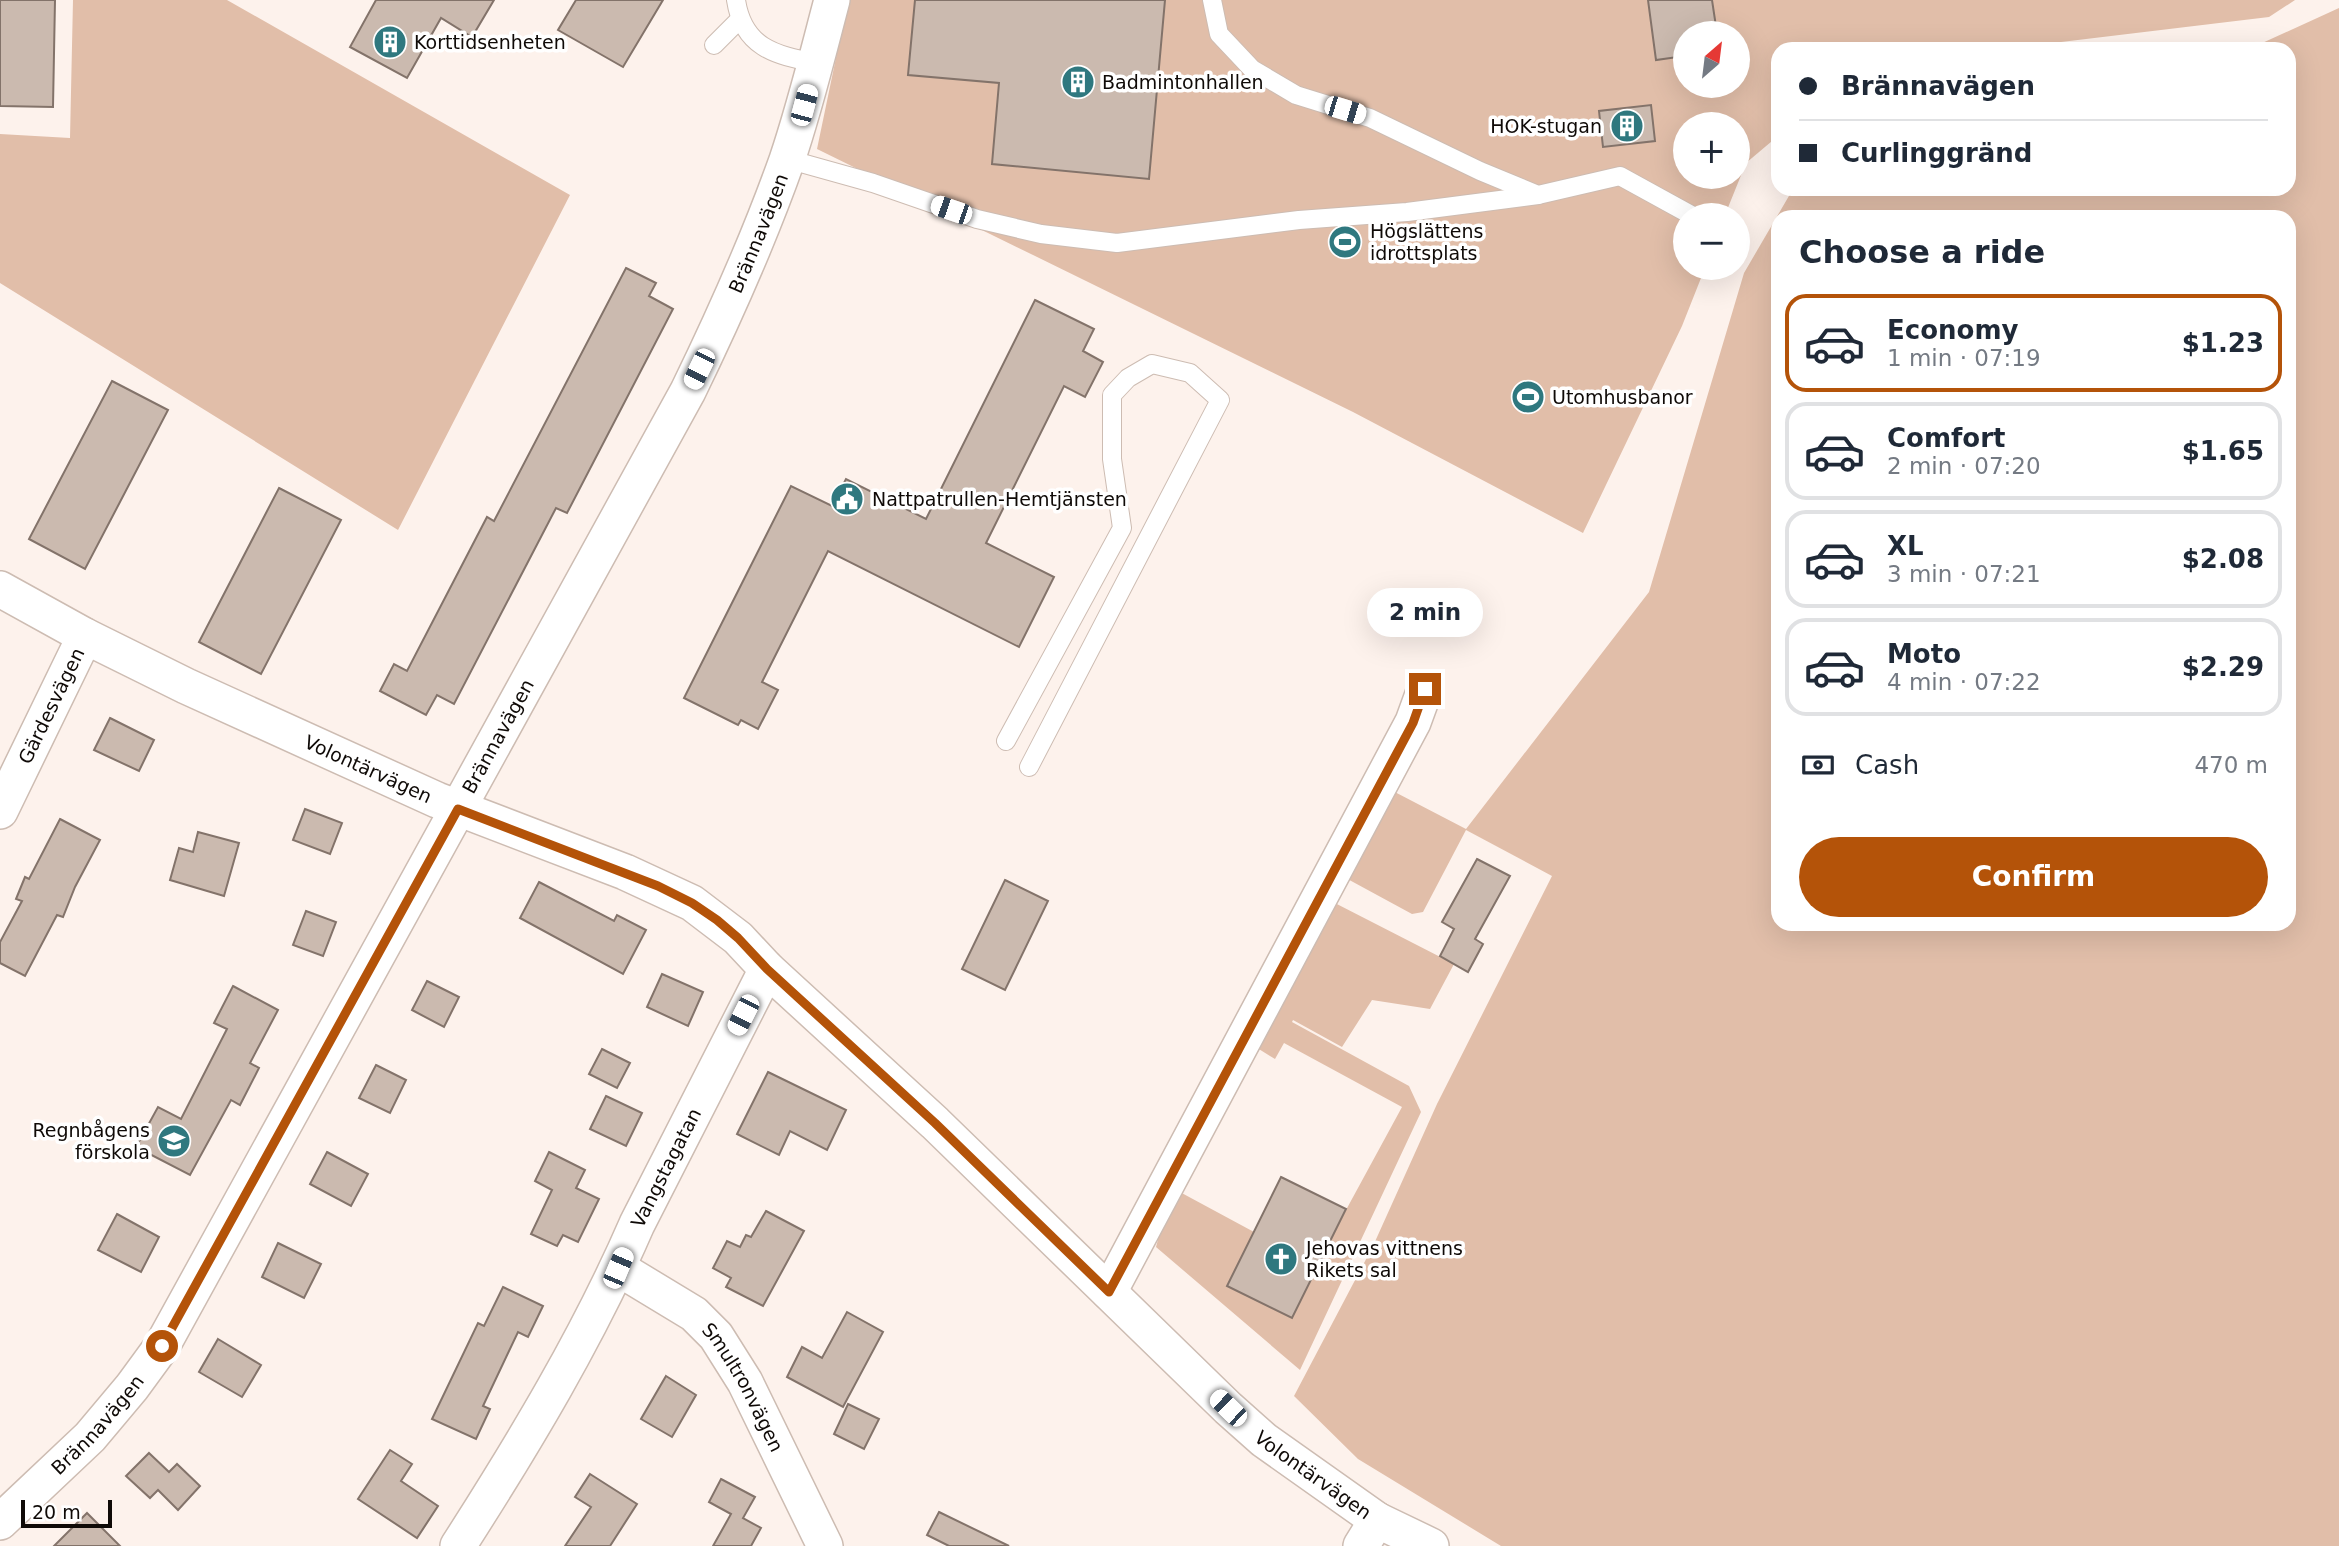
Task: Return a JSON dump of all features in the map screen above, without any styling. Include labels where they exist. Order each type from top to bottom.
[{"type":"street","name":"Brännavägen","points":[[0,1522],[90,1437],[162,1346],[688,391],[731,304],[787,159],[832,0]]},
{"type":"street","name":"Volontärvägen","points":[[0,589],[85,636],[186,686],[458,809],[625,872],[692,903],[738,938],[767,969],[935,1123],[1264,1440],[1369,1533],[1431,1546]]},
{"type":"street","name":"Gärdesvägen","points":[[0,811],[85,636]]},
{"type":"street","points":[[1109,1292],[1413,723],[1425,689]]},
{"type":"street","name":"Vangstagatan","points":[[458,1546],[522,1447],[618,1268],[637,1224],[767,969]]},
{"type":"street","name":"Smultronvägen","points":[[618,1268],[694,1314],[716,1336],[745,1382],[825,1546]]},
{"type":"lane","points":[[736,0],[739,20],[756,42],[785,58],[816,63]]},
{"type":"lane","points":[[1212,0],[1219,34],[1252,69],[1296,95],[1370,118],[1480,171],[1538,195]]},
{"type":"lane","points":[[714,44],[739,20]]},
{"type":"lane","points":[[787,159],[873,183],[977,219],[1041,234],[1117,243],[1299,220],[1431,218],[1620,176],[1673,205]]},
{"type":"lane","points":[[1006,741],[1122,528],[1112,459],[1112,395],[1128,378],[1152,363],[1190,373],[1220,400],[1029,767]]},
{"type":"shaded area","points":[[73,0],[227,0],[570,195],[398,530],[0,283],[0,134],[70,138]]},
{"type":"shaded area","name":"Högslättens idrottsplats","points":[[848,0],[2295,0],[2269,17],[2062,42],[1771,42],[1771,142],[1750,160],[1750,112],[1673,112],[1673,189],[1736,189],[1730,203],[1673,203],[1673,280],[1700,280],[1682,326],[1583,533],[1353,412],[817,149]]},
{"type":"shaded area","points":[[2339,8],[2339,1546],[1501,1546],[1358,1459],[1294,1396],[1373,1246],[1437,1104],[1552,876],[1466,830],[1423,912],[1412,914],[1342,876],[1389,789],[1466,829],[1649,592],[1742,280],[1750,280],[1750,263],[1771,227],[1771,931],[2296,931],[2296,210],[1781,210],[1789,196],[2296,196],[2296,42],[2264,42]]},
{"type":"shaded area","points":[[1329,900],[1454,964],[1430,1009],[1372,1000],[1342,1047],[1293,1020],[1292,1022],[1409,1086],[1421,1112],[1300,1370],[1156,1247],[1165,1214],[1178,1191],[1254,1232],[1227,1286],[1292,1318],[1402,1107],[1284,1043],[1275,1059],[1254,1046]]},
{"type":"building","points":[[0,0],[55,0],[53,107],[0,106]]},
{"type":"building","name":"Korttidsenheten","points":[[376,0],[494,0],[472,37],[441,18],[407,78],[350,47]]},
{"type":"building","name":"Korttidsenheten","points":[[576,0],[663,0],[623,67],[558,30]]},
{"type":"building","name":"Badmintonhallen","points":[[915,0],[1165,0],[1149,179],[992,164],[999,83],[908,75]]},
{"type":"building","points":[[1648,0],[1712,0],[1715,21],[1673,21],[1673,58],[1656,60]]},
{"type":"building","name":"HOK-stugan","points":[[1651,105],[1655,141],[1603,147],[1599,111]]},
{"type":"building","points":[[626,268],[656,283],[649,296],[673,309],[567,513],[556,508],[454,704],[437,695],[426,715],[380,691],[394,664],[407,671],[487,517],[494,521]]},
{"type":"building","points":[[1035,300],[1094,329],[1083,351],[1103,362],[1085,397],[1064,386],[986,543],[1054,577],[1019,647],[828,551],[762,682],[778,690],[758,729],[741,720],[738,725],[684,698],[791,486],[832,506],[846,479],[926,519]]},
{"type":"building","points":[[112,381],[168,410],[85,569],[29,539]]},
{"type":"building","points":[[279,488],[341,520],[261,674],[199,642]]},
{"type":"building","points":[[110,718],[154,740],[139,771],[94,750]]},
{"type":"building","points":[[305,809],[342,823],[330,854],[293,840]]},
{"type":"building","points":[[60,819],[100,840],[75,887],[63,917],[57,915],[25,976],[0,963],[0,942],[22,901],[16,899],[25,877],[29,879]]},
{"type":"building","points":[[198,832],[239,843],[224,896],[170,880],[179,848],[193,852]]},
{"type":"building","points":[[1477,859],[1510,876],[1475,939],[1483,944],[1468,972],[1440,956],[1454,929],[1442,922]]},
{"type":"building","points":[[1005,880],[1048,901],[1005,990],[962,969]]},
{"type":"building","points":[[539,882],[614,921],[617,915],[646,930],[623,974],[520,918]]},
{"type":"building","points":[[306,911],[336,922],[323,956],[293,945]]},
{"type":"building","points":[[662,974],[703,992],[688,1026],[647,1007]]},
{"type":"building","points":[[427,981],[459,997],[444,1027],[412,1010]]},
{"type":"building","points":[[233,986],[278,1010],[250,1063],[259,1068],[240,1105],[231,1100],[190,1175],[136,1147],[158,1107],[181,1119],[227,1029],[214,1023]]},
{"type":"building","points":[[602,1049],[630,1063],[617,1088],[589,1074]]},
{"type":"building","points":[[376,1065],[406,1080],[390,1113],[359,1098]]},
{"type":"building","points":[[768,1072],[846,1110],[827,1150],[790,1131],[779,1155],[737,1134]]},
{"type":"building","points":[[606,1096],[642,1113],[626,1146],[590,1129]]},
{"type":"building","points":[[327,1152],[368,1174],[351,1206],[310,1184]]},
{"type":"building","points":[[549,1152],[585,1170],[576,1188],[599,1199],[578,1242],[563,1235],[557,1246],[531,1234],[552,1190],[535,1181]]},
{"type":"building","name":"Jehovas vittnens Rikets sal","points":[[1281,1177],[1346,1209],[1292,1318],[1227,1286]]},
{"type":"building","points":[[766,1211],[804,1231],[763,1306],[726,1287],[731,1278],[713,1268],[727,1241],[740,1247],[746,1235],[751,1237]]},
{"type":"building","points":[[117,1214],[159,1237],[141,1272],[98,1250]]},
{"type":"building","points":[[278,1243],[321,1264],[304,1298],[262,1277]]},
{"type":"building","points":[[503,1287],[543,1306],[528,1337],[518,1332],[483,1406],[490,1409],[476,1439],[432,1419],[478,1323],[484,1326]]},
{"type":"building","points":[[847,1312],[883,1332],[843,1407],[787,1377],[802,1347],[822,1358]]},
{"type":"building","points":[[218,1339],[261,1365],[242,1397],[199,1372]]},
{"type":"building","points":[[666,1376],[696,1395],[672,1437],[641,1419]]},
{"type":"building","points":[[848,1404],[879,1419],[864,1449],[834,1434]]},
{"type":"building","points":[[390,1450],[412,1464],[401,1481],[438,1506],[417,1538],[358,1499]]},
{"type":"building","points":[[149,1453],[169,1472],[177,1464],[200,1486],[178,1510],[158,1490],[150,1498],[126,1476]]},
{"type":"building","points":[[590,1474],[637,1504],[610,1546],[565,1546],[591,1507],[575,1497]]},
{"type":"building","points":[[721,1479],[755,1497],[743,1518],[761,1528],[751,1546],[713,1546],[731,1514],[709,1502]]},
{"type":"building","points":[[939,1512],[1009,1546],[949,1546],[927,1535]]},
{"type":"building","points":[[87,1513],[120,1546],[54,1546]]},
{"type":"place","name":"Korttidsenheten","points":[[390,42]]},
{"type":"place","name":"Badmintonhallen","points":[[1078,82]]},
{"type":"place","name":"HOK-stugan","points":[[1627,126]]},
{"type":"place","name":"Högslättens idrottsplats","points":[[1345,242]]},
{"type":"place","name":"Utomhusbanor","points":[[1528,397]]},
{"type":"place","name":"Nattpatrullen-Hemtjänsten","points":[[847,499]]},
{"type":"place","name":"Regnbågens förskola","points":[[174,1141]]},
{"type":"place","name":"Jehovas vittnens Rikets sal","points":[[1281,1259]]},
{"type":"route","points":[[162,1346],[458,809],[658,886],[692,903],[717,920],[935,1123],[1109,1292],[1413,723],[1425,689]]}]
